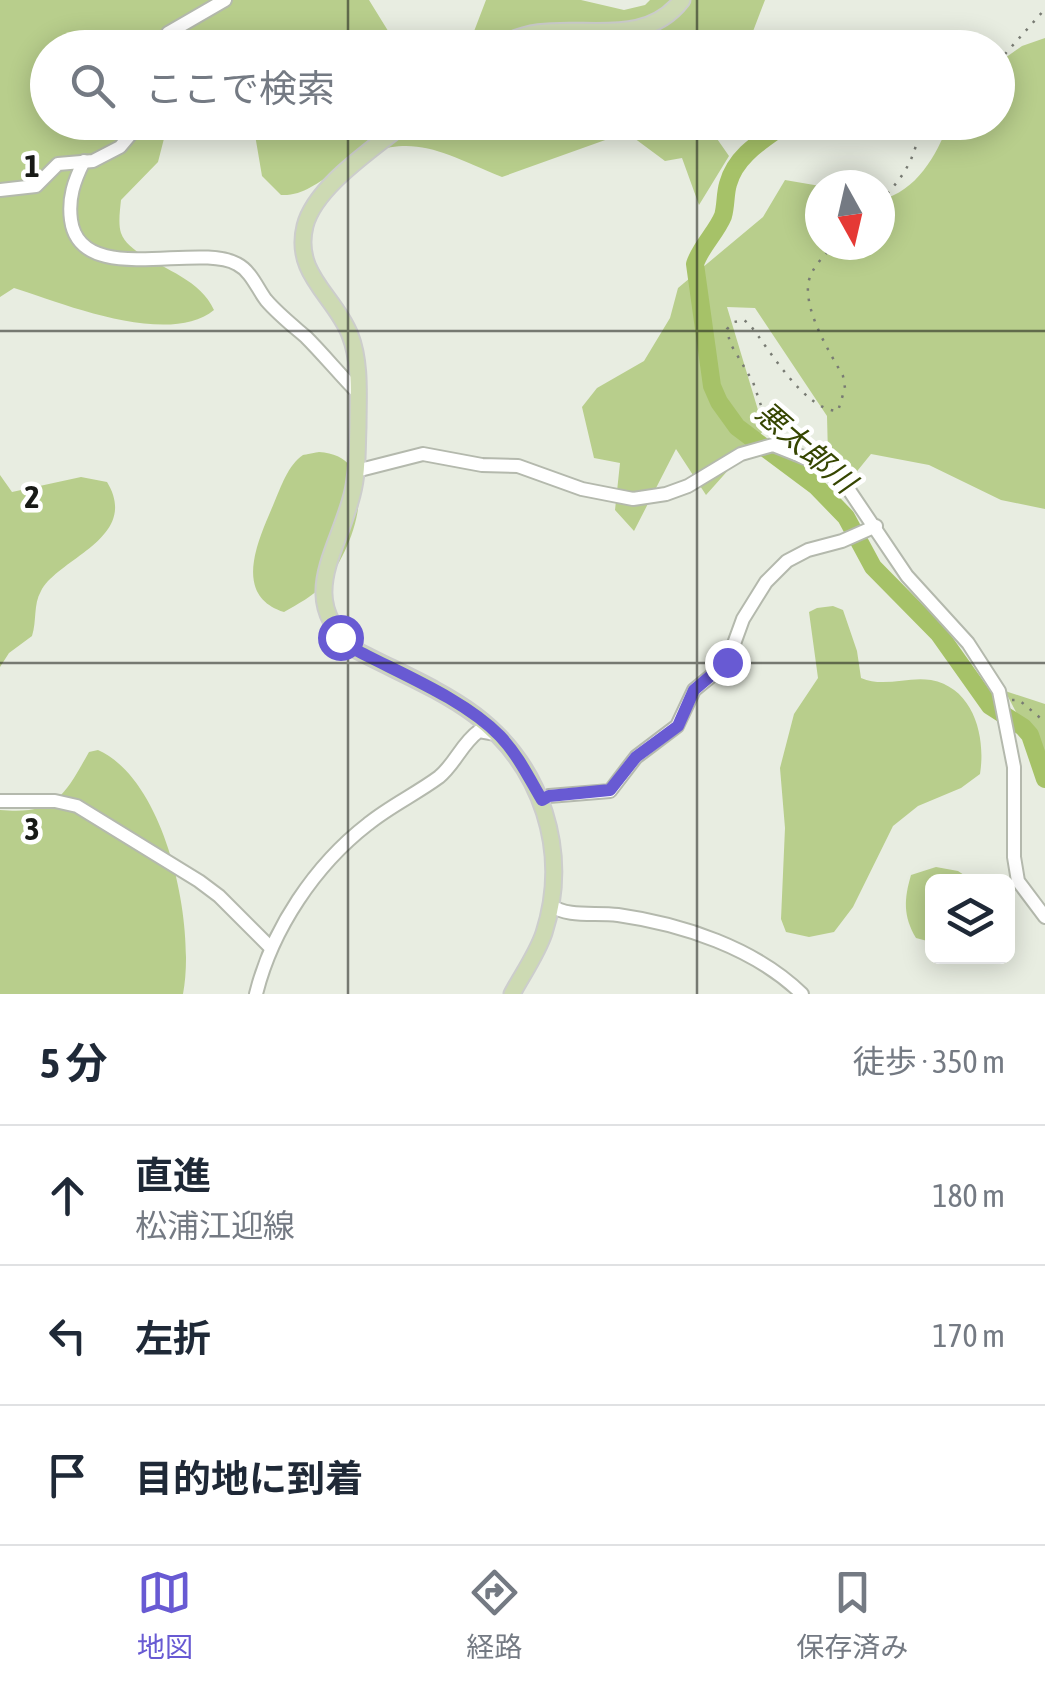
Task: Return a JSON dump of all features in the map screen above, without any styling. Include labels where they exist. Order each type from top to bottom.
[{"type":"main road","points":[[635,30],[658,22],[682,0]]},
{"type":"main road","points":[[385,140],[326,190],[314,204],[305,226],[304,262],[350,332],[358,394],[352,496],[324,581],[322,602],[328,620],[354,649],[470,712],[498,734],[521,762],[542,800],[552,834],[550,904],[543,935],[512,994]]},
{"type":"street","points":[[173,30],[225,0]]},
{"type":"street","points":[[0,190],[36,186],[58,164],[93,161],[126,140]]},
{"type":"street","points":[[84,161],[75,178],[69,209],[72,229],[79,241],[93,252],[120,258],[214,258],[235,262],[282,317],[358,394]]},
{"type":"street","points":[[356,471],[423,454],[482,465],[518,466],[582,489],[632,499],[688,486],[741,454],[773,445],[813,461],[847,487],[907,576],[986,667],[1001,698],[1014,767],[1018,881],[1045,917]]},
{"type":"street","points":[[542,800],[610,790],[636,757],[678,726],[694,690],[727,662],[743,620],[766,582],[787,561],[876,526]]},
{"type":"street","points":[[256,994],[270,947],[338,848],[438,778],[478,731],[498,734]]},
{"type":"street","points":[[0,801],[55,801],[77,806],[199,881],[270,947]]},
{"type":"street","points":[[550,904],[563,913],[594,912],[666,924],[764,962],[802,994]]},
{"type":"path","points":[[1015,43],[1045,9]]},
{"type":"path","points":[[895,185],[913,160],[917,140]]},
{"type":"path","points":[[773,445],[768,418],[754,382],[730,344],[727,329],[744,320],[799,388],[819,406],[838,411],[845,388],[843,376],[812,307],[808,283],[822,260]]},
{"type":"path","points":[[1001,698],[1019,700],[1045,722]]},
{"type":"green space","points":[[0,0],[369,0],[388,30],[30,30],[30,140],[164,140],[158,162],[121,200],[121,233],[138,252],[193,285],[214,310],[195,320],[144,324],[87,312],[14,288],[0,297]]},
{"type":"green space","points":[[486,0],[581,0],[624,10],[650,0],[765,0],[754,30],[475,30]]},
{"type":"green space","points":[[1045,38],[1045,509],[1001,500],[929,465],[871,454],[854,475],[828,455],[827,416],[755,308],[727,307],[764,430],[706,495],[676,449],[634,531],[615,510],[620,463],[594,458],[582,407],[597,388],[644,361],[670,318],[678,288],[763,217],[785,180],[805,183],[805,260],[895,260],[895,194],[924,170],[942,140],[1015,140],[1015,51]]},
{"type":"green space","points":[[256,140],[605,140],[502,177],[438,151],[401,146],[360,157],[303,191],[289,195],[281,195],[262,176]]},
{"type":"green space","points":[[637,140],[718,140],[729,156],[699,205],[682,158],[665,161]]},
{"type":"green space","points":[[319,452],[340,458],[353,470],[358,508],[345,551],[334,570],[315,593],[284,612],[258,593],[254,580],[257,549],[289,470],[303,455]]},
{"type":"green space","points":[[0,475],[12,492],[81,477],[107,482],[115,501],[106,532],[50,579],[39,596],[32,636],[9,653],[0,667]]},
{"type":"green space","points":[[833,606],[843,610],[857,651],[861,678],[878,682],[931,680],[958,693],[974,716],[978,730],[980,774],[961,788],[918,806],[893,826],[853,907],[834,932],[809,937],[786,932],[781,919],[785,828],[780,768],[794,714],[818,678],[809,612]]},
{"type":"green space","points":[[1005,691],[1045,704],[1045,767]]},
{"type":"green space","points":[[98,750],[122,767],[159,823],[180,895],[186,965],[183,994],[0,994],[0,810],[34,809],[56,799],[89,752]]},
{"type":"green space","points":[[936,867],[962,874],[925,874],[925,940],[916,938],[907,915],[911,875]]},
{"type":"waterway","name":"悪太郎川","points":[[763,140],[732,173],[723,216],[695,264],[712,386],[719,402],[737,427],[816,486],[846,517],[873,567],[939,634],[990,706],[1030,735],[1045,779]]},
{"type":"route","points":[[340,637],[354,649],[470,712],[498,734],[521,762],[542,800],[610,790],[636,757],[678,726],[694,690],[727,662]]}]
